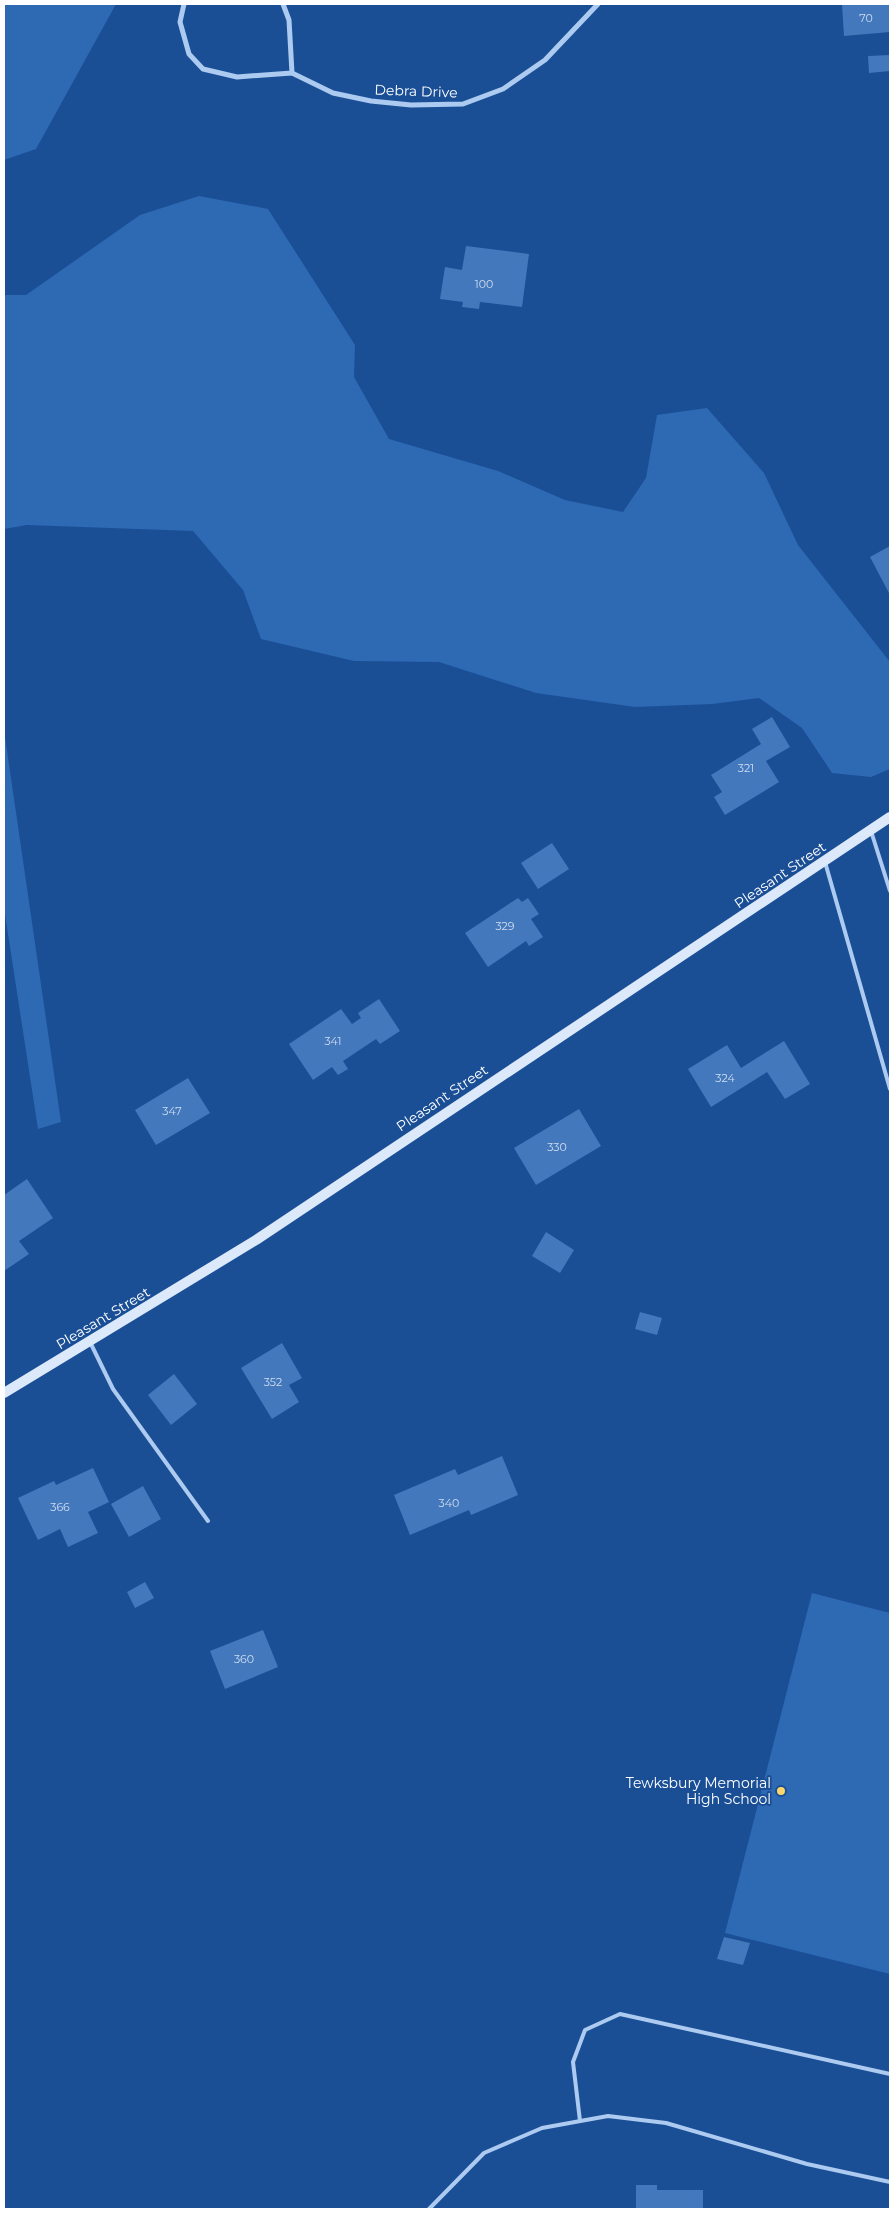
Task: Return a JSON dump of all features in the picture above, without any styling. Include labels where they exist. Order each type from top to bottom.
[{"type":"main road","name":"Pleasant Street","points":[[4,1393],[256,1240],[890,817]]},
{"type":"street","name":"Debra Drive","points":[[184,4],[180,22],[189,54],[203,69],[237,77],[292,74],[333,93],[371,102],[411,105],[463,104],[503,89],[545,60],[598,4]]},
{"type":"street","points":[[283,4],[289,20],[292,74]]},
{"type":"lane","points":[[871,831],[890,891]]},
{"type":"lane","points":[[825,862],[890,1088]]},
{"type":"lane","points":[[90,1342],[112,1389],[208,1521]]},
{"type":"lane","points":[[580,2121],[573,2062],[585,2030],[620,2014],[890,2074]]},
{"type":"lane","points":[[429,2209],[484,2153],[542,2128],[608,2116],[666,2123],[807,2164],[890,2182]]},
{"type":"shaded area","points":[[4,4],[116,4],[36,149],[4,160]]},
{"type":"shaded area","points":[[199,196],[268,209],[355,345],[354,377],[389,439],[498,471],[565,500],[623,512],[646,478],[657,415],[707,408],[764,473],[798,545],[890,662],[890,769],[871,777],[832,773],[802,728],[759,698],[712,704],[635,707],[536,693],[439,662],[354,661],[261,639],[243,590],[193,531],[27,525],[4,529],[4,295],[26,295],[140,215]]},
{"type":"shaded area","points":[[4,730],[61,1122],[38,1129],[4,908]]},
{"type":"shaded area","points":[[812,1593],[890,1613],[890,1974],[725,1933]]},
{"type":"building","points":[[842,4],[890,4],[890,32],[844,36]]},
{"type":"building","points":[[890,55],[890,71],[869,73],[868,56]]},
{"type":"building","points":[[466,246],[529,254],[522,307],[480,302],[479,309],[462,307],[463,302],[440,299],[445,267],[462,270]]},
{"type":"building","points":[[890,546],[890,595],[870,557]]},
{"type":"building","points":[[772,717],[790,747],[766,761],[779,782],[725,815],[714,797],[722,792],[711,775],[761,744],[752,729]]},
{"type":"building","points":[[552,843],[569,869],[538,889],[521,863]]},
{"type":"building","points":[[518,898],[522,902],[528,898],[539,914],[531,919],[543,937],[529,946],[526,941],[488,967],[465,933]]},
{"type":"building","points":[[379,999],[400,1031],[380,1044],[376,1039],[343,1061],[348,1069],[338,1075],[332,1067],[313,1080],[289,1044],[341,1009],[352,1024],[361,1018],[358,1013]]},
{"type":"building","points":[[784,1041],[810,1084],[785,1099],[767,1072],[711,1107],[688,1069],[727,1045],[741,1068]]},
{"type":"building","points":[[188,1078],[210,1113],[156,1145],[135,1110]]},
{"type":"building","points":[[579,1109],[601,1146],[536,1185],[514,1148]]},
{"type":"building","points":[[27,1179],[53,1218],[19,1241],[29,1254],[4,1271],[4,1195]]},
{"type":"building","points":[[546,1232],[574,1250],[560,1273],[532,1256]]},
{"type":"building","points":[[640,1312],[662,1318],[657,1335],[635,1329]]},
{"type":"building","points":[[282,1343],[302,1378],[289,1385],[299,1402],[272,1419],[241,1368]]},
{"type":"building","points":[[174,1374],[197,1404],[171,1425],[148,1395]]},
{"type":"building","points":[[502,1456],[518,1495],[471,1515],[469,1510],[410,1535],[394,1495],[455,1469],[458,1475]]},
{"type":"building","points":[[93,1468],[109,1502],[88,1512],[98,1533],[68,1547],[60,1529],[38,1540],[18,1498],[54,1481],[56,1485]]},
{"type":"building","points":[[143,1486],[161,1519],[129,1537],[111,1504]]},
{"type":"building","points":[[145,1582],[154,1598],[135,1608],[127,1592]]},
{"type":"building","points":[[263,1630],[278,1667],[225,1689],[210,1651]]},
{"type":"building","points":[[724,1937],[750,1943],[743,1965],[717,1959]]},
{"type":"building","points":[[636,2185],[657,2185],[657,2190],[703,2190],[703,2209],[636,2209]]},
{"type":"place","name":"Tewksbury Memorial High School","points":[[781,1791]]}]
